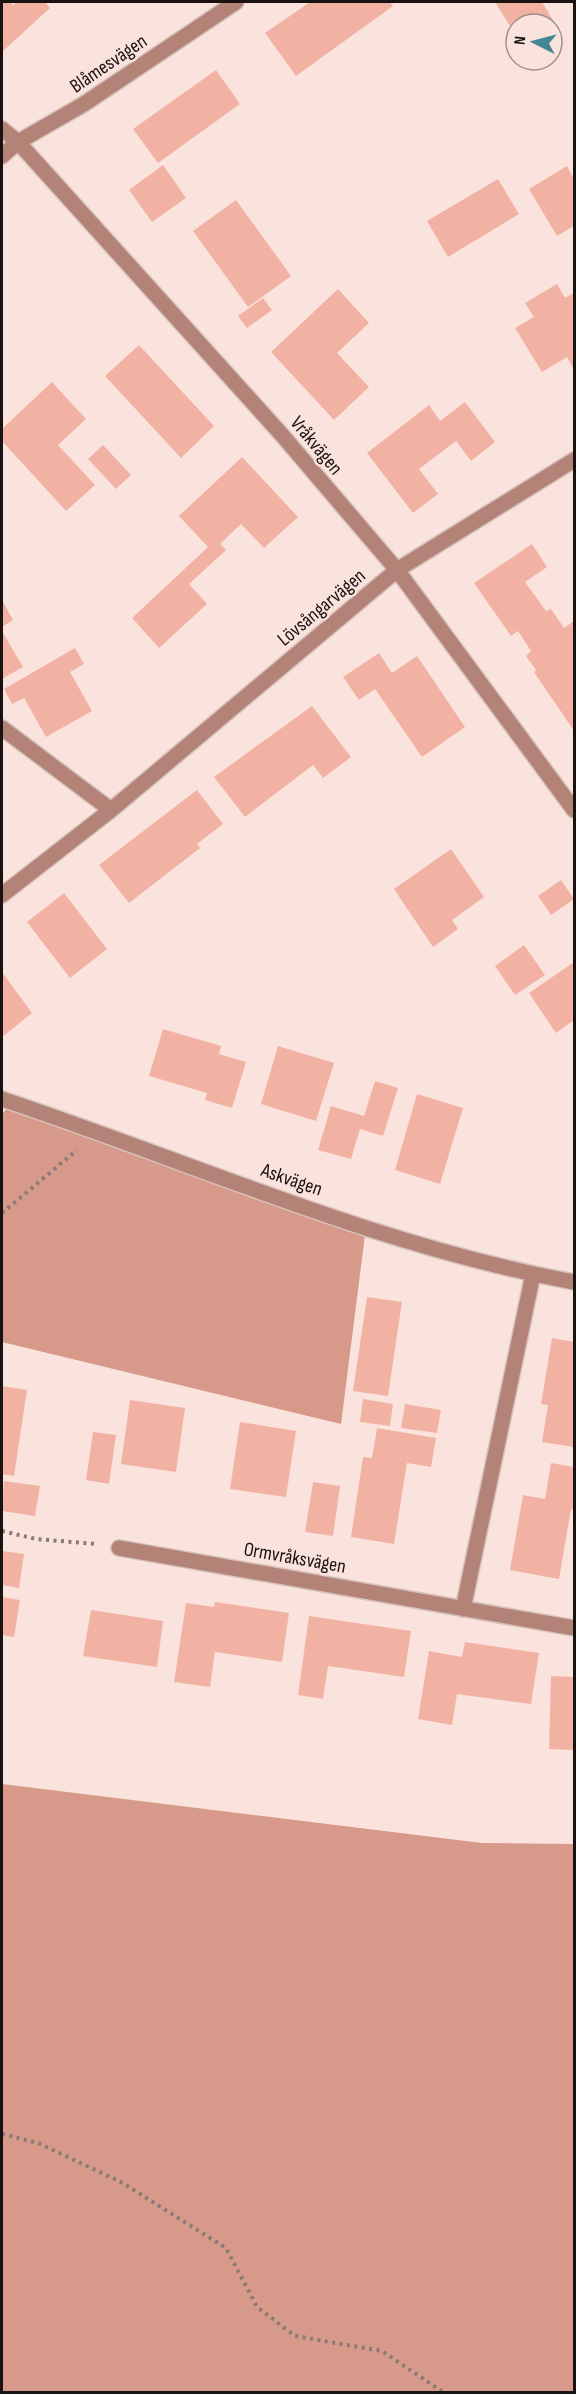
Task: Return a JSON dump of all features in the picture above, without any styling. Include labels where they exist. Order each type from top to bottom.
[{"type":"street","name":"Blåmesvägen","points":[[2,156],[18,142],[84,104],[236,2]]},
{"type":"street","name":"Vråkvägen","points":[[2,129],[18,142],[282,435],[397,570],[574,810]]},
{"type":"street","name":"Lövsångarvägen","points":[[2,895],[111,810],[397,570],[574,460]]},
{"type":"street","points":[[2,728],[111,810]]},
{"type":"street","name":"Askvägen","points":[[2,1100],[366,1227],[533,1274],[574,1282]]},
{"type":"street","points":[[463,1609],[533,1274]]},
{"type":"street","name":"Ormvråksvägen","points":[[118,1548],[574,1628]]},
{"type":"path","points":[[2,1213],[98,1133]]},
{"type":"path","points":[[2,1531],[36,1539],[79,1541],[118,1548]]},
{"type":"path","points":[[2,2134],[38,2143],[121,2182],[226,2247],[257,2307],[295,2336],[382,2351],[443,2392]]},
{"type":"shaded area","points":[[12,1103],[366,1227],[341,1424],[2,1342],[2,1114]]},
{"type":"shaded area","points":[[2,1784],[482,1843],[574,1844],[574,2392],[2,2392]]},
{"type":"building","points":[[2,2],[10,2],[13,5],[17,2],[45,2],[50,8],[2,52]]},
{"type":"building","points":[[310,2],[390,2],[393,6],[296,76],[265,33]]},
{"type":"building","points":[[495,2],[542,2],[548,12],[504,12],[504,17]]},
{"type":"building","points":[[216,70],[240,104],[158,163],[133,129]]},
{"type":"building","points":[[163,165],[186,198],[152,222],[129,190]]},
{"type":"building","points":[[567,166],[574,179],[574,226],[557,236],[529,189]]},
{"type":"building","points":[[498,179],[519,214],[448,257],[427,221]]},
{"type":"building","points":[[236,200],[291,276],[248,307],[193,231]]},
{"type":"building","points":[[557,284],[565,298],[574,293],[574,370],[567,357],[542,372],[515,328],[534,317],[525,303]]},
{"type":"building","points":[[338,289],[369,323],[337,353],[369,387],[334,420],[271,352]]},
{"type":"building","points":[[263,298],[272,310],[247,328],[238,316]]},
{"type":"building","points":[[139,345],[214,426],[181,458],[105,376]]},
{"type":"building","points":[[52,382],[86,419],[58,445],[95,485],[66,511],[2,441],[2,429]]},
{"type":"building","points":[[465,402],[495,442],[471,461],[456,441],[419,469],[438,494],[413,513],[367,453],[429,405],[440,421]]},
{"type":"building","points":[[103,445],[131,475],[116,489],[88,459]]},
{"type":"building","points":[[242,457],[298,517],[264,548],[241,524],[220,544],[226,550],[189,584],[207,604],[159,648],[132,618],[208,547],[179,516]]},
{"type":"building","points":[[532,544],[547,567],[525,582],[546,611],[551,609],[564,628],[574,621],[574,731],[534,672],[536,670],[526,656],[531,651],[518,631],[511,636],[474,583]]},
{"type":"building","points":[[2,600],[13,620],[2,627]]},
{"type":"building","points":[[2,631],[23,667],[2,679]]},
{"type":"building","points":[[75,648],[84,664],[70,672],[92,711],[46,737],[24,698],[12,704],[4,689]]},
{"type":"building","points":[[379,653],[392,673],[417,656],[465,727],[422,757],[375,689],[359,700],[343,677]]},
{"type":"building","points":[[312,706],[351,757],[323,778],[313,765],[245,817],[214,777]]},
{"type":"building","points":[[197,790],[223,824],[197,844],[200,848],[129,903],[99,865]]},
{"type":"building","points":[[451,849],[484,897],[452,920],[458,929],[433,947],[394,889]]},
{"type":"building","points":[[561,880],[574,899],[551,915],[538,896]]},
{"type":"building","points":[[64,893],[107,949],[70,978],[27,922]]},
{"type":"building","points":[[524,945],[545,975],[515,995],[495,966]]},
{"type":"building","points":[[574,962],[574,1020],[556,1033],[529,993]]},
{"type":"building","points":[[2,972],[32,1013],[2,1037]]},
{"type":"building","points":[[163,1029],[221,1046],[219,1054],[246,1062],[232,1108],[205,1100],[207,1093],[149,1076]]},
{"type":"building","points":[[278,1046],[334,1063],[316,1121],[261,1104]]},
{"type":"building","points":[[375,1081],[398,1088],[383,1136],[360,1129],[351,1159],[318,1150],[331,1106],[364,1116]]},
{"type":"building","points":[[417,1094],[463,1108],[440,1184],[395,1170]]},
{"type":"building","points":[[367,1297],[402,1302],[388,1396],[353,1391]]},
{"type":"building","points":[[552,1338],[574,1342],[574,1447],[542,1442],[548,1405],[541,1404]]},
{"type":"building","points":[[2,1386],[27,1390],[14,1476],[2,1474]]},
{"type":"building","points":[[363,1399],[393,1404],[390,1426],[360,1422]]},
{"type":"building","points":[[130,1400],[185,1408],[176,1472],[121,1464]]},
{"type":"building","points":[[405,1404],[441,1410],[437,1433],[401,1428]]},
{"type":"building","points":[[240,1422],[296,1431],[286,1497],[230,1489]]},
{"type":"building","points":[[377,1428],[436,1438],[431,1467],[407,1463],[394,1544],[351,1537],[363,1457],[372,1458]]},
{"type":"building","points":[[93,1432],[116,1435],[109,1484],[86,1480]]},
{"type":"building","points":[[551,1463],[574,1467],[574,1510],[571,1509],[559,1579],[510,1570],[523,1495],[545,1499]]},
{"type":"building","points":[[4,1481],[40,1486],[35,1516],[2,1511]]},
{"type":"building","points":[[313,1482],[340,1486],[333,1536],[305,1532]]},
{"type":"building","points":[[2,1551],[24,1554],[19,1588],[2,1585]]},
{"type":"building","points":[[2,1597],[20,1600],[14,1637],[2,1635]]},
{"type":"building","points":[[215,1602],[289,1613],[282,1662],[215,1652],[210,1687],[174,1682],[186,1603],[214,1607]]},
{"type":"building","points":[[91,1610],[163,1621],[157,1667],[83,1656]]},
{"type":"building","points":[[309,1616],[411,1631],[404,1677],[328,1666],[323,1699],[298,1695]]},
{"type":"building","points":[[465,1642],[539,1653],[531,1704],[457,1694],[452,1725],[418,1719],[429,1651],[462,1657]]},
{"type":"building","points":[[551,1676],[574,1677],[574,1750],[549,1749]]}]
